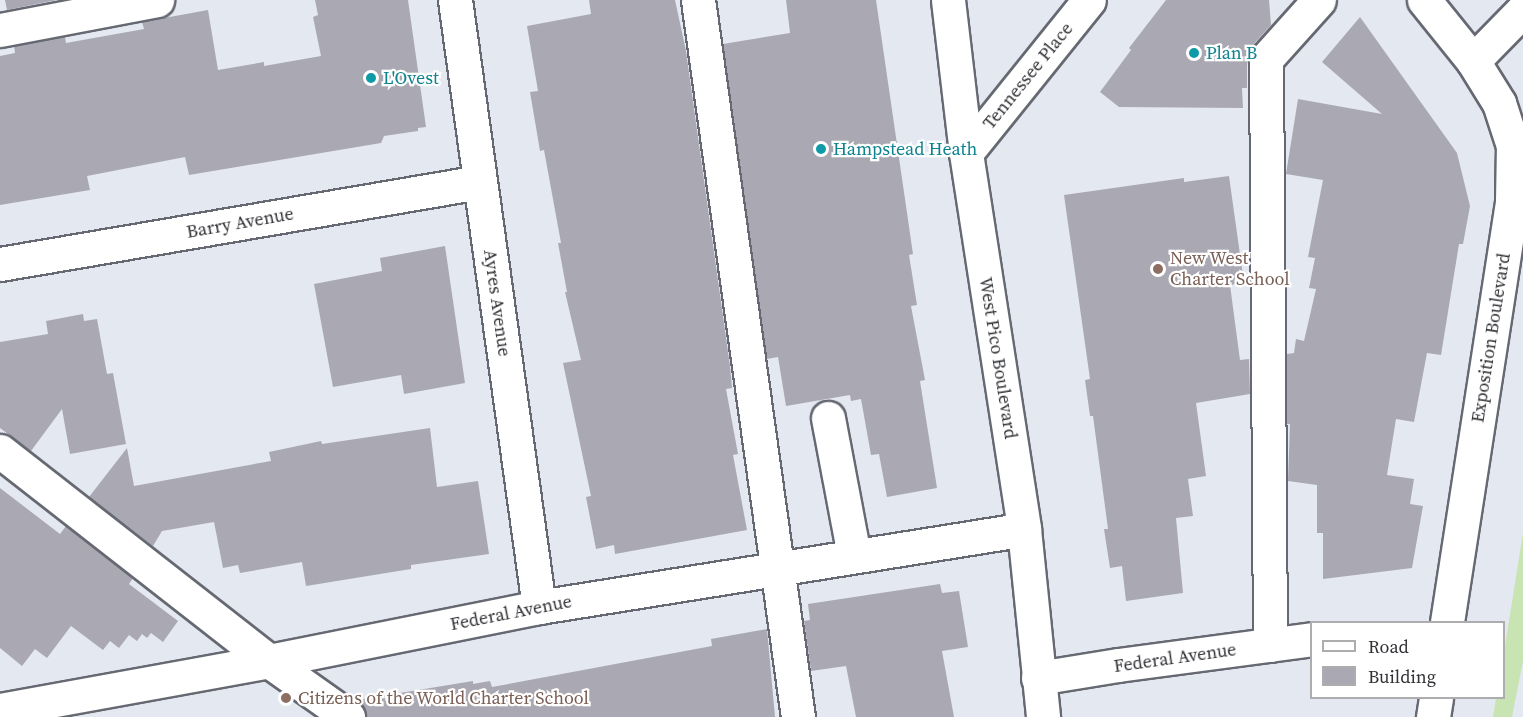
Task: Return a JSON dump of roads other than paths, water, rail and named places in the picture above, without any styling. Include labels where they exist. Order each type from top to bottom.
[{"type":"street","points":[[0,30],[157,0]]},
{"type":"street","name":"Ayres Avenue","points":[[455,0],[539,607]]},
{"type":"street","points":[[698,0],[798,717]]},
{"type":"street","name":"West Pico Boulevard","points":[[948,0],[966,153],[1023,529],[1043,717]]},
{"type":"street","name":"Tennessee Place","points":[[966,153],[1089,0]]},
{"type":"street","points":[[1270,645],[1266,58],[1319,0]]},
{"type":"street","name":"Exposition Boulevard","points":[[1424,0],[1473,62],[1499,103],[1513,146],[1512,201],[1448,621]]},
{"type":"street","points":[[1473,62],[1523,10]]},
{"type":"street","name":"Barry Avenue","points":[[0,264],[480,182]]},
{"type":"street","points":[[828,418],[854,556]]},
{"type":"street","points":[[0,451],[270,661],[348,717]]},
{"type":"street","name":"Federal Avenue","points":[[0,710],[270,661],[539,607],[1023,529]]},
{"type":"street","name":"Federal Avenue","points":[[1038,678],[1310,639]]},
{"type":"street","points":[[1432,717],[1436,699]]},
{"type":"place","name":"Plan B","points":[[1194,53]]},
{"type":"place","name":"L'Ovest","points":[[371,78]]},
{"type":"place","name":"Hampstead Heath","points":[[821,149]]},
{"type":"place","name":"New West Charter School","points":[[1158,269]]},
{"type":"place","name":"Citizens of the World Charter School","points":[[286,698]]}]
